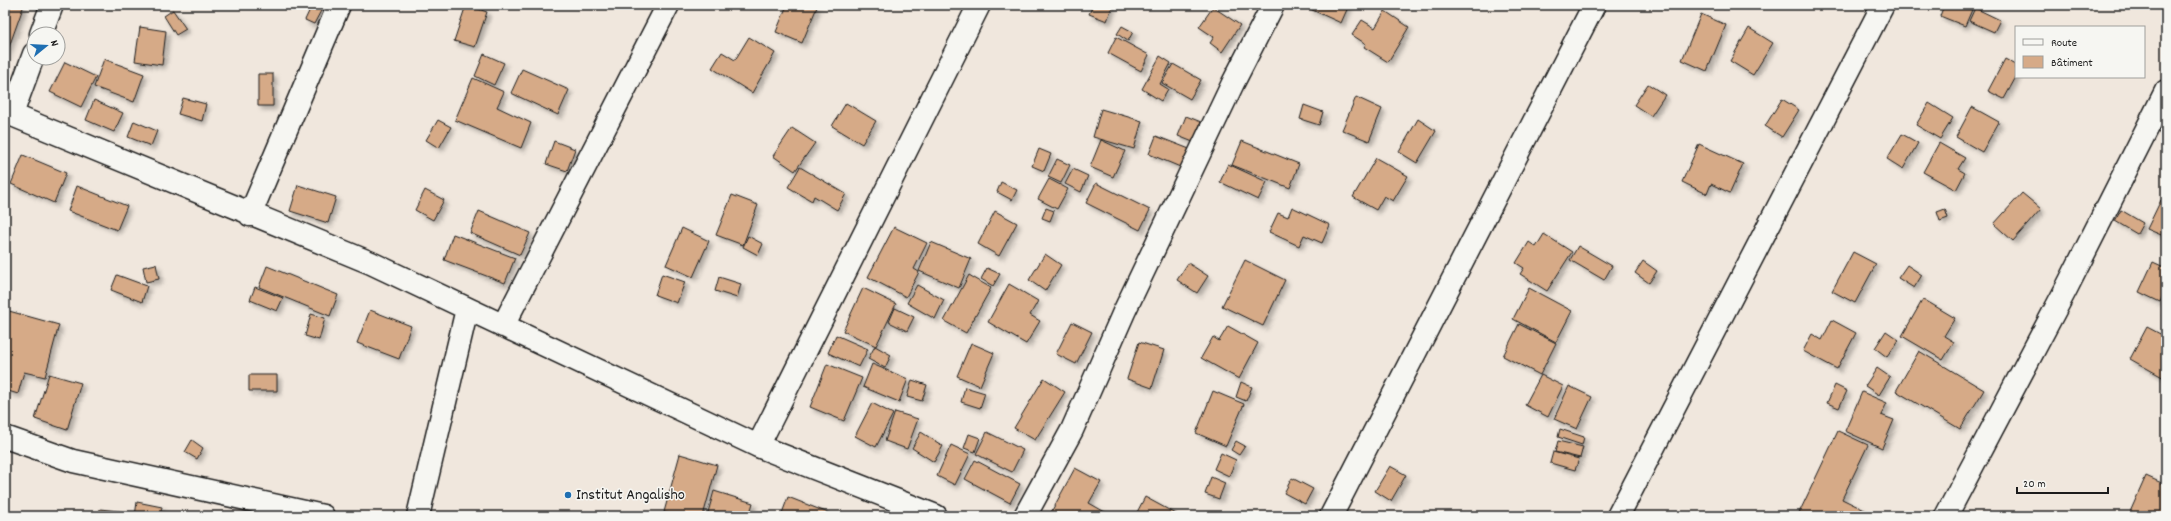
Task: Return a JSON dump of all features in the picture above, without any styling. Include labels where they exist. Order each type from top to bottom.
[{"type":"street","points":[[44,26],[52,5]]},
{"type":"street","points":[[250,214],[339,5]]},
{"type":"street","points":[[503,326],[668,5]]},
{"type":"street","points":[[758,446],[979,5]]},
{"type":"street","points":[[1025,516],[1072,430],[1128,305],[1233,83],[1273,5]]},
{"type":"street","points":[[1331,516],[1594,5]]},
{"type":"street","points":[[1618,516],[1883,5]]},
{"type":"street","points":[[29,66],[7,113],[371,263],[758,446],[936,516]]},
{"type":"street","points":[[1946,516],[2066,289],[2166,91]]},
{"type":"street","points":[[418,516],[467,309]]},
{"type":"street","points":[[5,436],[73,461],[322,516]]},
{"type":"building","points":[[5,5],[24,5],[5,58]]},
{"type":"building","points":[[312,5],[323,7],[314,24],[305,20]]},
{"type":"building","points":[[466,5],[487,12],[475,47],[454,41]]},
{"type":"building","points":[[787,5],[811,5],[817,7],[802,43],[776,32]]},
{"type":"building","points":[[1093,5],[1113,5],[1107,21],[1089,14]]},
{"type":"building","points":[[1311,5],[1349,5],[1341,23],[1310,9]]},
{"type":"building","points":[[1944,5],[1974,5],[1965,26],[1940,16]]},
{"type":"building","points":[[1213,7],[1240,25],[1222,52],[1210,43],[1214,37],[1199,27]]},
{"type":"building","points":[[1975,8],[2000,20],[1994,32],[1969,21]]},
{"type":"building","points":[[173,10],[186,29],[176,35],[164,16]]},
{"type":"building","points":[[1385,11],[1409,27],[1388,62],[1364,47],[1366,44],[1352,35],[1362,20],[1375,28]]},
{"type":"building","points":[[1701,14],[1726,25],[1707,71],[1682,60]]},
{"type":"building","points":[[1122,26],[1133,32],[1128,41],[1117,34]]},
{"type":"building","points":[[140,27],[166,31],[162,65],[135,61]]},
{"type":"building","points":[[1749,28],[1773,43],[1753,75],[1730,61]]},
{"type":"building","points":[[749,37],[775,53],[752,93],[712,68],[722,52],[735,60]]},
{"type":"building","points":[[1116,37],[1149,55],[1141,71],[1108,53]]},
{"type":"building","points":[[484,54],[504,63],[494,85],[475,76]]},
{"type":"building","points":[[1160,56],[1171,63],[1160,84],[1168,89],[1161,101],[1142,89]]},
{"type":"building","points":[[104,59],[144,74],[134,102],[94,87]]},
{"type":"building","points":[[2005,59],[2015,64],[2015,78],[2004,99],[1988,91]]},
{"type":"building","points":[[66,62],[96,77],[81,107],[50,92],[63,66],[66,66]]},
{"type":"building","points":[[1173,64],[1201,80],[1190,99],[1162,83]]},
{"type":"building","points":[[522,69],[569,90],[558,115],[511,93]]},
{"type":"building","points":[[258,74],[273,74],[273,106],[258,106]]},
{"type":"building","points":[[473,78],[504,92],[497,107],[531,123],[521,148],[455,120]]},
{"type":"building","points":[[1648,84],[1665,95],[1651,116],[1634,105]]},
{"type":"building","points":[[1356,97],[1382,109],[1369,141],[1342,130]]},
{"type":"building","points":[[183,98],[206,104],[202,121],[178,114]]},
{"type":"building","points":[[1782,99],[1799,110],[1782,137],[1765,126]]},
{"type":"building","points":[[94,100],[123,113],[114,132],[86,120]]},
{"type":"building","points":[[846,103],[876,121],[862,144],[832,126]]},
{"type":"building","points":[[1929,103],[1953,118],[1940,139],[1916,125]]},
{"type":"building","points":[[1304,105],[1323,112],[1319,125],[1300,119]]},
{"type":"building","points":[[1972,107],[1999,122],[1982,152],[1956,137]]},
{"type":"building","points":[[1101,109],[1142,121],[1134,149],[1093,137]]},
{"type":"building","points":[[1186,116],[1201,122],[1193,142],[1178,136]]},
{"type":"building","points":[[1418,119],[1436,131],[1417,163],[1399,152]]},
{"type":"building","points":[[438,120],[451,127],[439,148],[426,140]]},
{"type":"building","points":[[134,121],[157,131],[151,146],[128,137]]},
{"type":"building","points":[[792,128],[815,143],[795,171],[773,156]]},
{"type":"building","points":[[1902,134],[1918,143],[1903,169],[1887,159]]},
{"type":"building","points":[[1156,136],[1192,150],[1185,169],[1149,154]]},
{"type":"building","points":[[1101,140],[1125,151],[1113,177],[1090,167]]},
{"type":"building","points":[[554,141],[575,149],[567,171],[546,164]]},
{"type":"building","points":[[1242,141],[1299,164],[1290,188],[1232,165]]},
{"type":"building","points":[[1939,143],[1965,158],[1958,169],[1965,173],[1956,190],[1923,172]]},
{"type":"building","points":[[1699,144],[1743,164],[1730,193],[1711,184],[1707,194],[1682,182]]},
{"type":"building","points":[[1039,149],[1051,154],[1044,171],[1032,166]]},
{"type":"building","points":[[23,155],[66,173],[54,203],[11,184]]},
{"type":"building","points":[[1376,158],[1408,176],[1393,201],[1384,196],[1376,210],[1353,197]]},
{"type":"building","points":[[1057,159],[1070,165],[1061,183],[1048,177]]},
{"type":"building","points":[[1228,164],[1267,182],[1258,200],[1220,182]]},
{"type":"building","points":[[800,167],[846,194],[837,210],[814,196],[812,201],[788,187]]},
{"type":"building","points":[[1073,169],[1088,176],[1081,192],[1065,184]]},
{"type":"building","points":[[1049,179],[1068,189],[1057,209],[1038,199]]},
{"type":"building","points":[[1001,182],[1017,190],[1012,200],[997,192]]},
{"type":"building","points":[[1096,183],[1150,210],[1140,230],[1086,203]]},
{"type":"building","points":[[298,185],[336,197],[328,223],[290,211]]},
{"type":"building","points":[[77,186],[127,206],[117,230],[68,211]]},
{"type":"building","points":[[425,190],[444,200],[433,220],[415,210]]},
{"type":"building","points":[[2022,193],[2041,209],[2013,241],[1994,224]]},
{"type":"building","points":[[732,195],[758,205],[743,245],[716,235]]},
{"type":"building","points":[[2161,200],[2166,202],[2166,237],[2147,229]]},
{"type":"building","points":[[1292,207],[1330,225],[1322,243],[1304,235],[1299,246],[1269,232],[1278,213],[1288,217]]},
{"type":"building","points":[[1046,208],[1054,211],[1050,221],[1042,218]]},
{"type":"building","points":[[1945,209],[1948,218],[1940,221],[1937,212]]},
{"type":"building","points":[[2121,210],[2143,223],[2137,234],[2115,221]]},
{"type":"building","points":[[479,211],[530,233],[520,255],[470,233]]},
{"type":"building","points":[[995,211],[1017,223],[999,256],[978,244]]},
{"type":"building","points":[[894,227],[927,243],[914,269],[919,272],[906,297],[868,277]]},
{"type":"building","points":[[682,228],[709,241],[693,277],[666,265]]},
{"type":"building","points":[[453,234],[515,258],[505,283],[444,260]]},
{"type":"building","points":[[1544,234],[1572,252],[1547,291],[1520,274],[1524,268],[1516,263],[1529,242],[1536,247]]},
{"type":"building","points":[[748,236],[763,244],[758,255],[743,247]]},
{"type":"building","points":[[931,242],[971,259],[959,288],[919,271]]},
{"type":"building","points":[[1578,246],[1612,266],[1604,280],[1570,260]]},
{"type":"building","points":[[1853,252],[1876,264],[1855,303],[1832,291]]},
{"type":"building","points":[[1045,254],[1061,265],[1045,291],[1029,280]]},
{"type":"building","points":[[1245,260],[1285,280],[1263,326],[1222,306]]},
{"type":"building","points":[[1643,261],[1657,271],[1649,283],[1635,273]]},
{"type":"building","points":[[2153,262],[2166,268],[2166,289],[2160,302],[2139,292]]},
{"type":"building","points":[[1188,263],[1208,276],[1197,293],[1177,280]]},
{"type":"building","points":[[156,264],[159,279],[146,282],[143,267]]},
{"type":"building","points":[[1907,265],[1922,275],[1914,288],[1898,278]]},
{"type":"building","points":[[267,266],[338,295],[330,316],[259,287]]},
{"type":"building","points":[[987,268],[1000,274],[993,286],[981,279]]},
{"type":"building","points":[[662,274],[685,282],[677,303],[655,295]]},
{"type":"building","points":[[117,275],[147,286],[142,302],[111,290]]},
{"type":"building","points":[[969,275],[991,288],[966,333],[944,321]]},
{"type":"building","points":[[719,277],[741,284],[737,298],[715,291]]},
{"type":"building","points":[[1009,284],[1038,301],[1030,315],[1040,321],[1026,344],[988,322]]},
{"type":"building","points":[[917,285],[944,300],[935,319],[907,303]]},
{"type":"building","points":[[255,287],[283,298],[277,311],[250,300]]},
{"type":"building","points":[[863,288],[896,304],[876,346],[843,331]]},
{"type":"building","points":[[1529,288],[1572,311],[1556,342],[1513,319]]},
{"type":"building","points":[[1923,299],[1955,318],[1944,336],[1954,342],[1943,360],[1902,336]]},
{"type":"building","points":[[895,308],[914,317],[907,331],[889,322]]},
{"type":"building","points":[[2166,308],[2166,318],[2162,316]]},
{"type":"building","points":[[370,310],[411,326],[399,359],[357,343]]},
{"type":"building","points":[[9,311],[59,325],[45,377],[24,372],[18,394],[5,390],[5,325]]},
{"type":"building","points":[[311,314],[325,318],[319,340],[305,336]]},
{"type":"building","points":[[1832,320],[1856,333],[1837,369],[1803,351],[1812,334],[1822,340]]},
{"type":"building","points":[[1072,322],[1092,332],[1076,364],[1056,354]]},
{"type":"building","points":[[1519,324],[1556,343],[1540,375],[1503,356]]},
{"type":"building","points":[[1228,326],[1258,343],[1239,379],[1201,358],[1213,337],[1219,341]]},
{"type":"building","points":[[2147,327],[2166,337],[2166,379],[2130,359]]},
{"type":"building","points":[[1886,331],[1899,340],[1887,357],[1875,348]]},
{"type":"building","points":[[836,335],[868,349],[859,367],[828,353]]},
{"type":"building","points":[[1139,342],[1164,350],[1152,388],[1127,379]]},
{"type":"building","points":[[971,343],[994,353],[980,386],[957,376]]},
{"type":"building","points":[[875,346],[891,355],[885,368],[868,359]]},
{"type":"building","points":[[1919,351],[1984,390],[1960,429],[1896,391]]},
{"type":"building","points":[[827,364],[862,378],[844,421],[810,407]]},
{"type":"building","points":[[872,364],[908,379],[899,402],[863,387]]},
{"type":"building","points":[[1877,368],[1890,377],[1879,395],[1865,386]]},
{"type":"building","points":[[49,374],[81,383],[67,430],[35,419]]},
{"type":"building","points":[[249,375],[277,375],[277,391],[249,391]]},
{"type":"building","points":[[1541,375],[1563,386],[1548,417],[1525,405]]},
{"type":"building","points":[[1044,378],[1065,392],[1035,440],[1014,428]]},
{"type":"building","points":[[912,380],[927,385],[922,401],[907,397]]},
{"type":"building","points":[[1241,382],[1252,387],[1246,401],[1236,397]]},
{"type":"building","points":[[1835,385],[1847,391],[1839,408],[1827,403]]},
{"type":"building","points":[[1569,386],[1592,397],[1577,429],[1554,419]]},
{"type":"building","points":[[965,387],[985,393],[980,408],[961,402]]},
{"type":"building","points":[[1213,391],[1244,404],[1226,446],[1196,433]]},
{"type":"building","points":[[1862,392],[1887,403],[1881,415],[1894,420],[1882,448],[1845,431]]},
{"type":"building","points":[[872,403],[893,414],[876,447],[855,436]]},
{"type":"building","points":[[895,412],[918,419],[907,449],[885,441]]},
{"type":"building","points":[[1560,429],[1584,437],[1582,445],[1558,437]]},
{"type":"building","points":[[1838,431],[1868,445],[1842,499],[1877,516],[1806,516],[1799,513]]},
{"type":"building","points":[[921,432],[943,446],[934,462],[912,448]]},
{"type":"building","points":[[987,432],[1023,450],[1012,472],[976,454]]},
{"type":"building","points":[[969,434],[980,438],[975,452],[964,448]]},
{"type":"building","points":[[192,440],[203,448],[197,459],[185,452]]},
{"type":"building","points":[[1236,441],[1245,446],[1239,455],[1231,450]]},
{"type":"building","points":[[1558,441],[1583,447],[1580,458],[1555,452]]},
{"type":"building","points":[[951,445],[970,454],[955,485],[937,476]]},
{"type":"building","points":[[1553,452],[1579,459],[1575,470],[1550,463]]},
{"type":"building","points":[[1221,453],[1236,460],[1229,476],[1214,469]]},
{"type":"building","points":[[680,454],[717,465],[703,516],[676,516],[664,512]]},
{"type":"building","points":[[975,460],[1020,484],[1010,503],[965,479]]},
{"type":"building","points":[[1390,466],[1406,475],[1391,501],[1375,491]]},
{"type":"building","points":[[1075,468],[1101,482],[1089,503],[1112,516],[1049,516]]},
{"type":"building","points":[[2146,476],[2166,485],[2166,516],[2139,516],[2130,512]]},
{"type":"building","points":[[1211,477],[1225,483],[1219,499],[1205,494]]},
{"type":"building","points":[[1292,478],[1313,489],[1305,504],[1284,493]]},
{"type":"building","points":[[714,491],[753,503],[749,516],[707,516]]},
{"type":"building","points":[[788,497],[836,516],[781,516]]},
{"type":"building","points":[[1145,497],[1180,516],[1135,516]]},
{"type":"building","points":[[137,502],[162,507],[160,516],[135,516]]},
{"type":"building","points":[[100,509],[127,512],[127,516],[99,516]]},
{"type":"place","name":"Institut Angalisho","points":[[568,495]]}]
